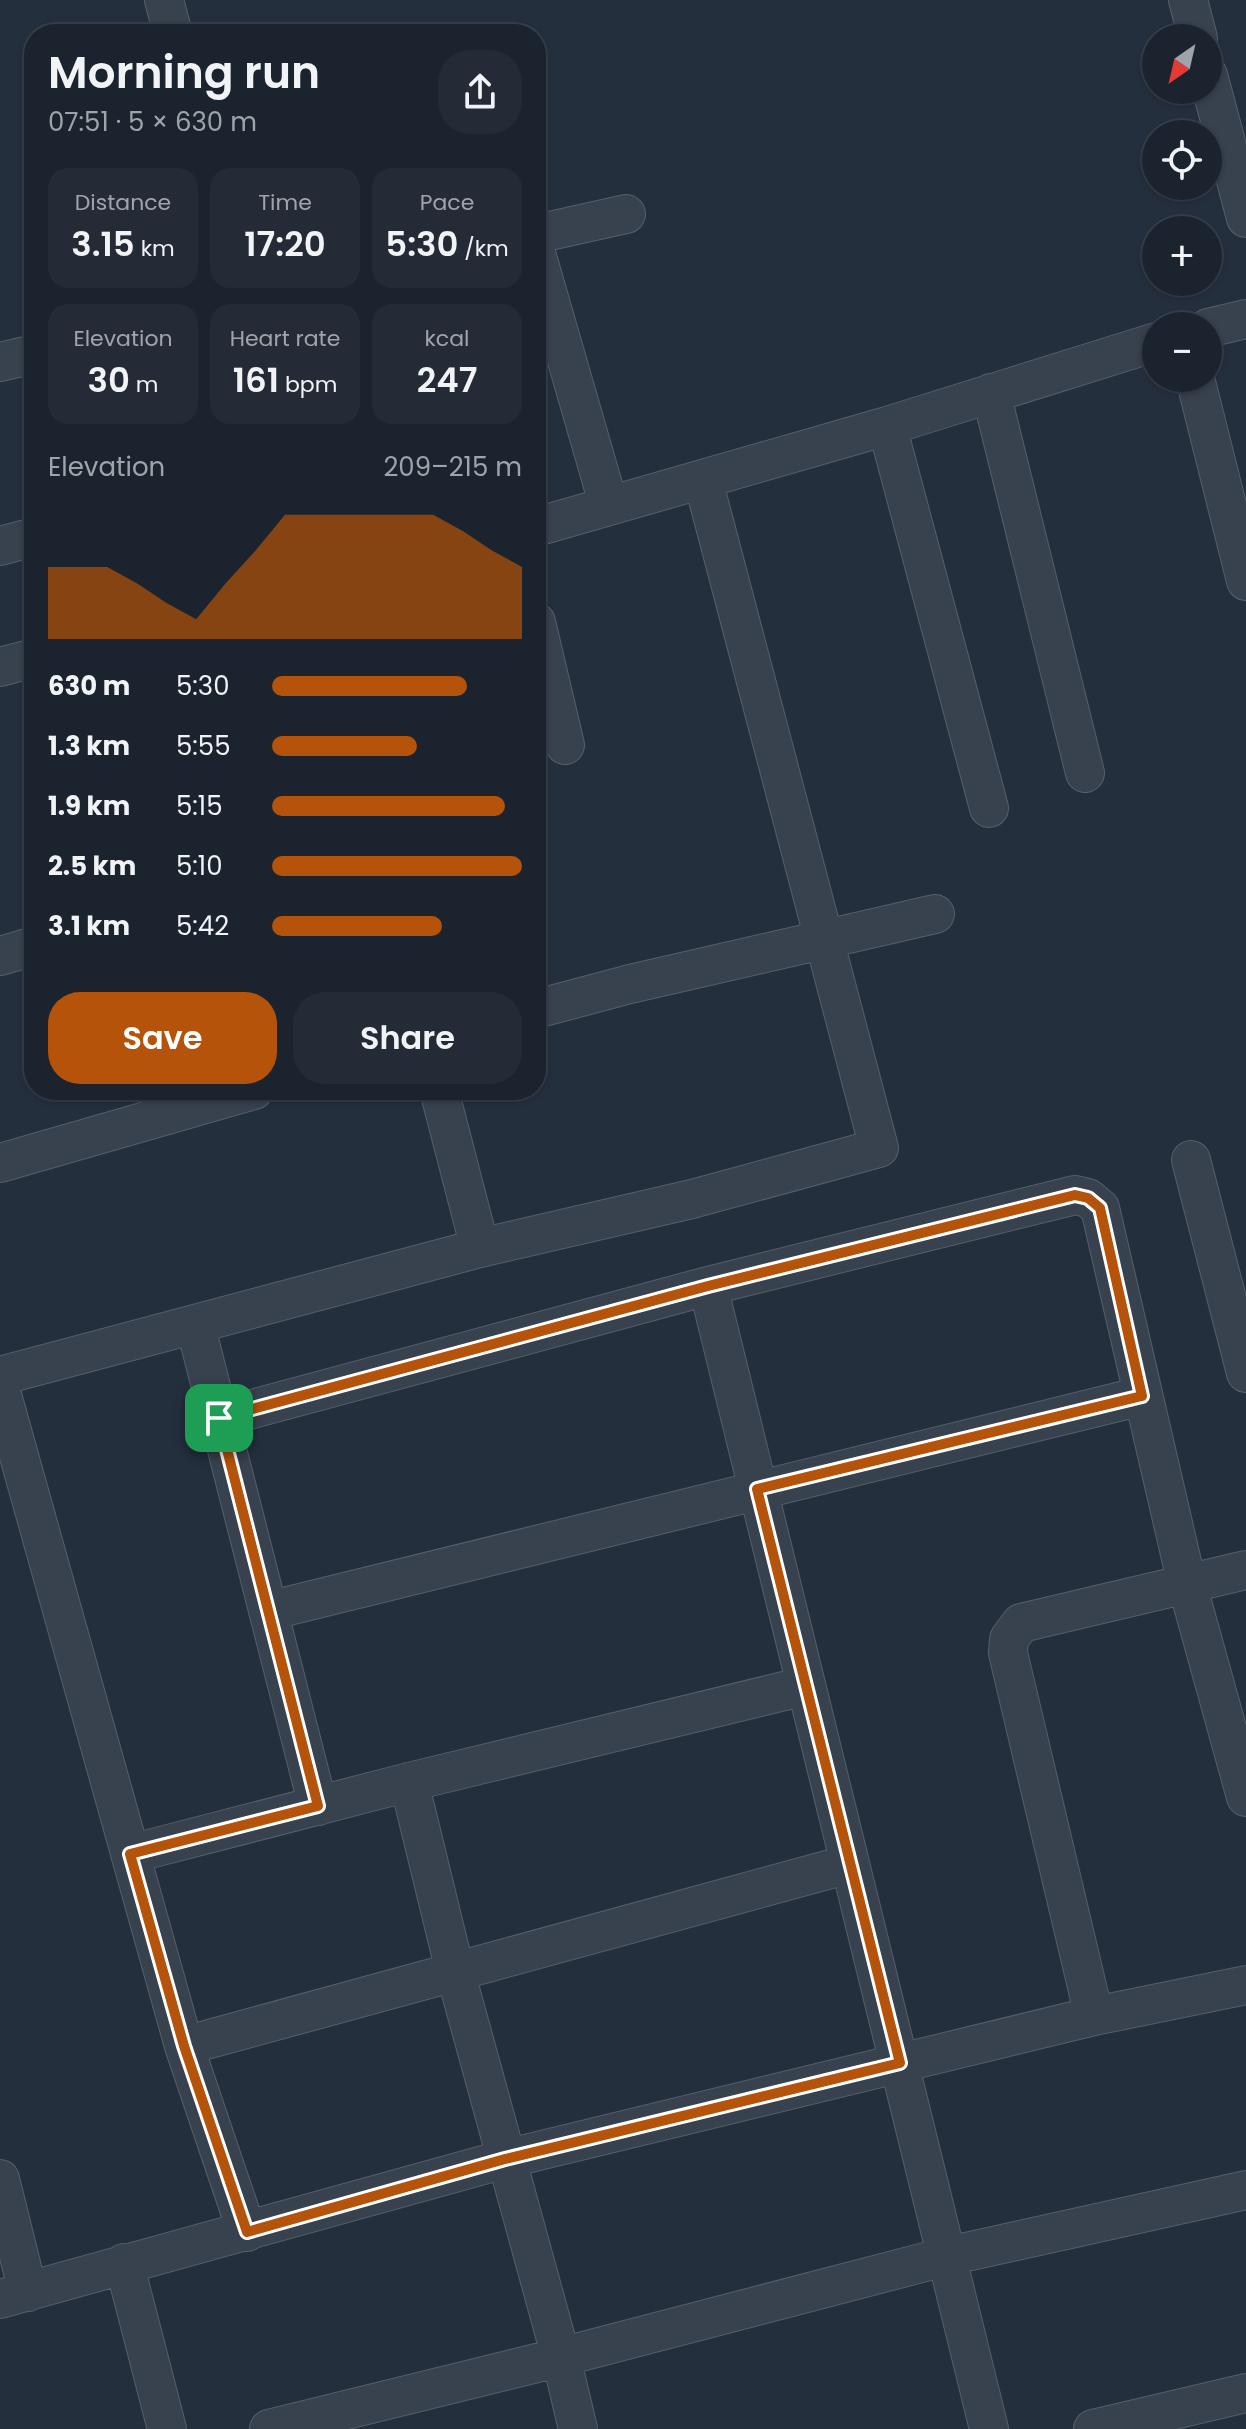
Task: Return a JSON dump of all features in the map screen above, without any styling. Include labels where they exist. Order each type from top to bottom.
[{"type":"street","points":[[164,0],[170,24]]},
{"type":"street","points":[[1188,0],[1194,24]]},
{"type":"street","points":[[1216,104],[1246,218]]},
{"type":"street","points":[[546,232],[626,214]]},
{"type":"street","points":[[546,288],[609,506]]},
{"type":"street","points":[[1222,325],[1246,319]]},
{"type":"street","points":[[546,524],[887,426],[1142,346]]},
{"type":"street","points":[[0,362],[24,356]]},
{"type":"street","points":[[1199,392],[1246,581]]},
{"type":"street","points":[[991,393],[1085,773]]},
{"type":"street","points":[[887,426],[989,808]]},
{"type":"street","points":[[0,1376],[480,1248],[692,1199],[879,1148],[703,480]]},
{"type":"street","points":[[0,546],[24,540]]},
{"type":"street","points":[[0,667],[24,661]]},
{"type":"street","points":[[546,664],[565,745]]},
{"type":"street","points":[[546,1006],[935,914]]},
{"type":"street","points":[[0,956],[24,949]]},
{"type":"street","points":[[0,1163],[219,1100]]},
{"type":"street","points":[[442,1100],[480,1248]]},
{"type":"street","points":[[1191,1160],[1246,1373]]},
{"type":"street","points":[[219,1418],[708,1286],[1075,1195],[1088,1198],[1100,1208],[1187,1584],[1246,1797]]},
{"type":"street","points":[[708,1286],[989,2429]]},
{"type":"street","points":[[195,1324],[318,1806]]},
{"type":"street","points":[[0,1388],[184,2046],[247,2232]]},
{"type":"street","points":[[268,1611],[1142,1396]]},
{"type":"street","points":[[1094,2016],[1008,1653],[1009,1639],[1021,1623],[1246,1570]]},
{"type":"street","points":[[130,1854],[409,1782],[805,1686]]},
{"type":"street","points":[[409,1782],[455,1971],[578,2429]]},
{"type":"street","points":[[184,2046],[849,1864]]},
{"type":"street","points":[[0,2179],[14,2295],[505,2159],[1094,2016],[1246,1985]]},
{"type":"street","points":[[269,2429],[948,2256],[1246,2190]]},
{"type":"street","points":[[124,2263],[167,2429]]},
{"type":"street","points":[[1093,2429],[1246,2393]]},
{"type":"route","points":[[1075,1195],[1088,1198],[1100,1208],[1142,1396],[757,1489],[900,2063],[505,2159],[247,2232],[184,2046],[130,1854],[318,1806],[219,1418],[708,1286],[1075,1195]]}]
